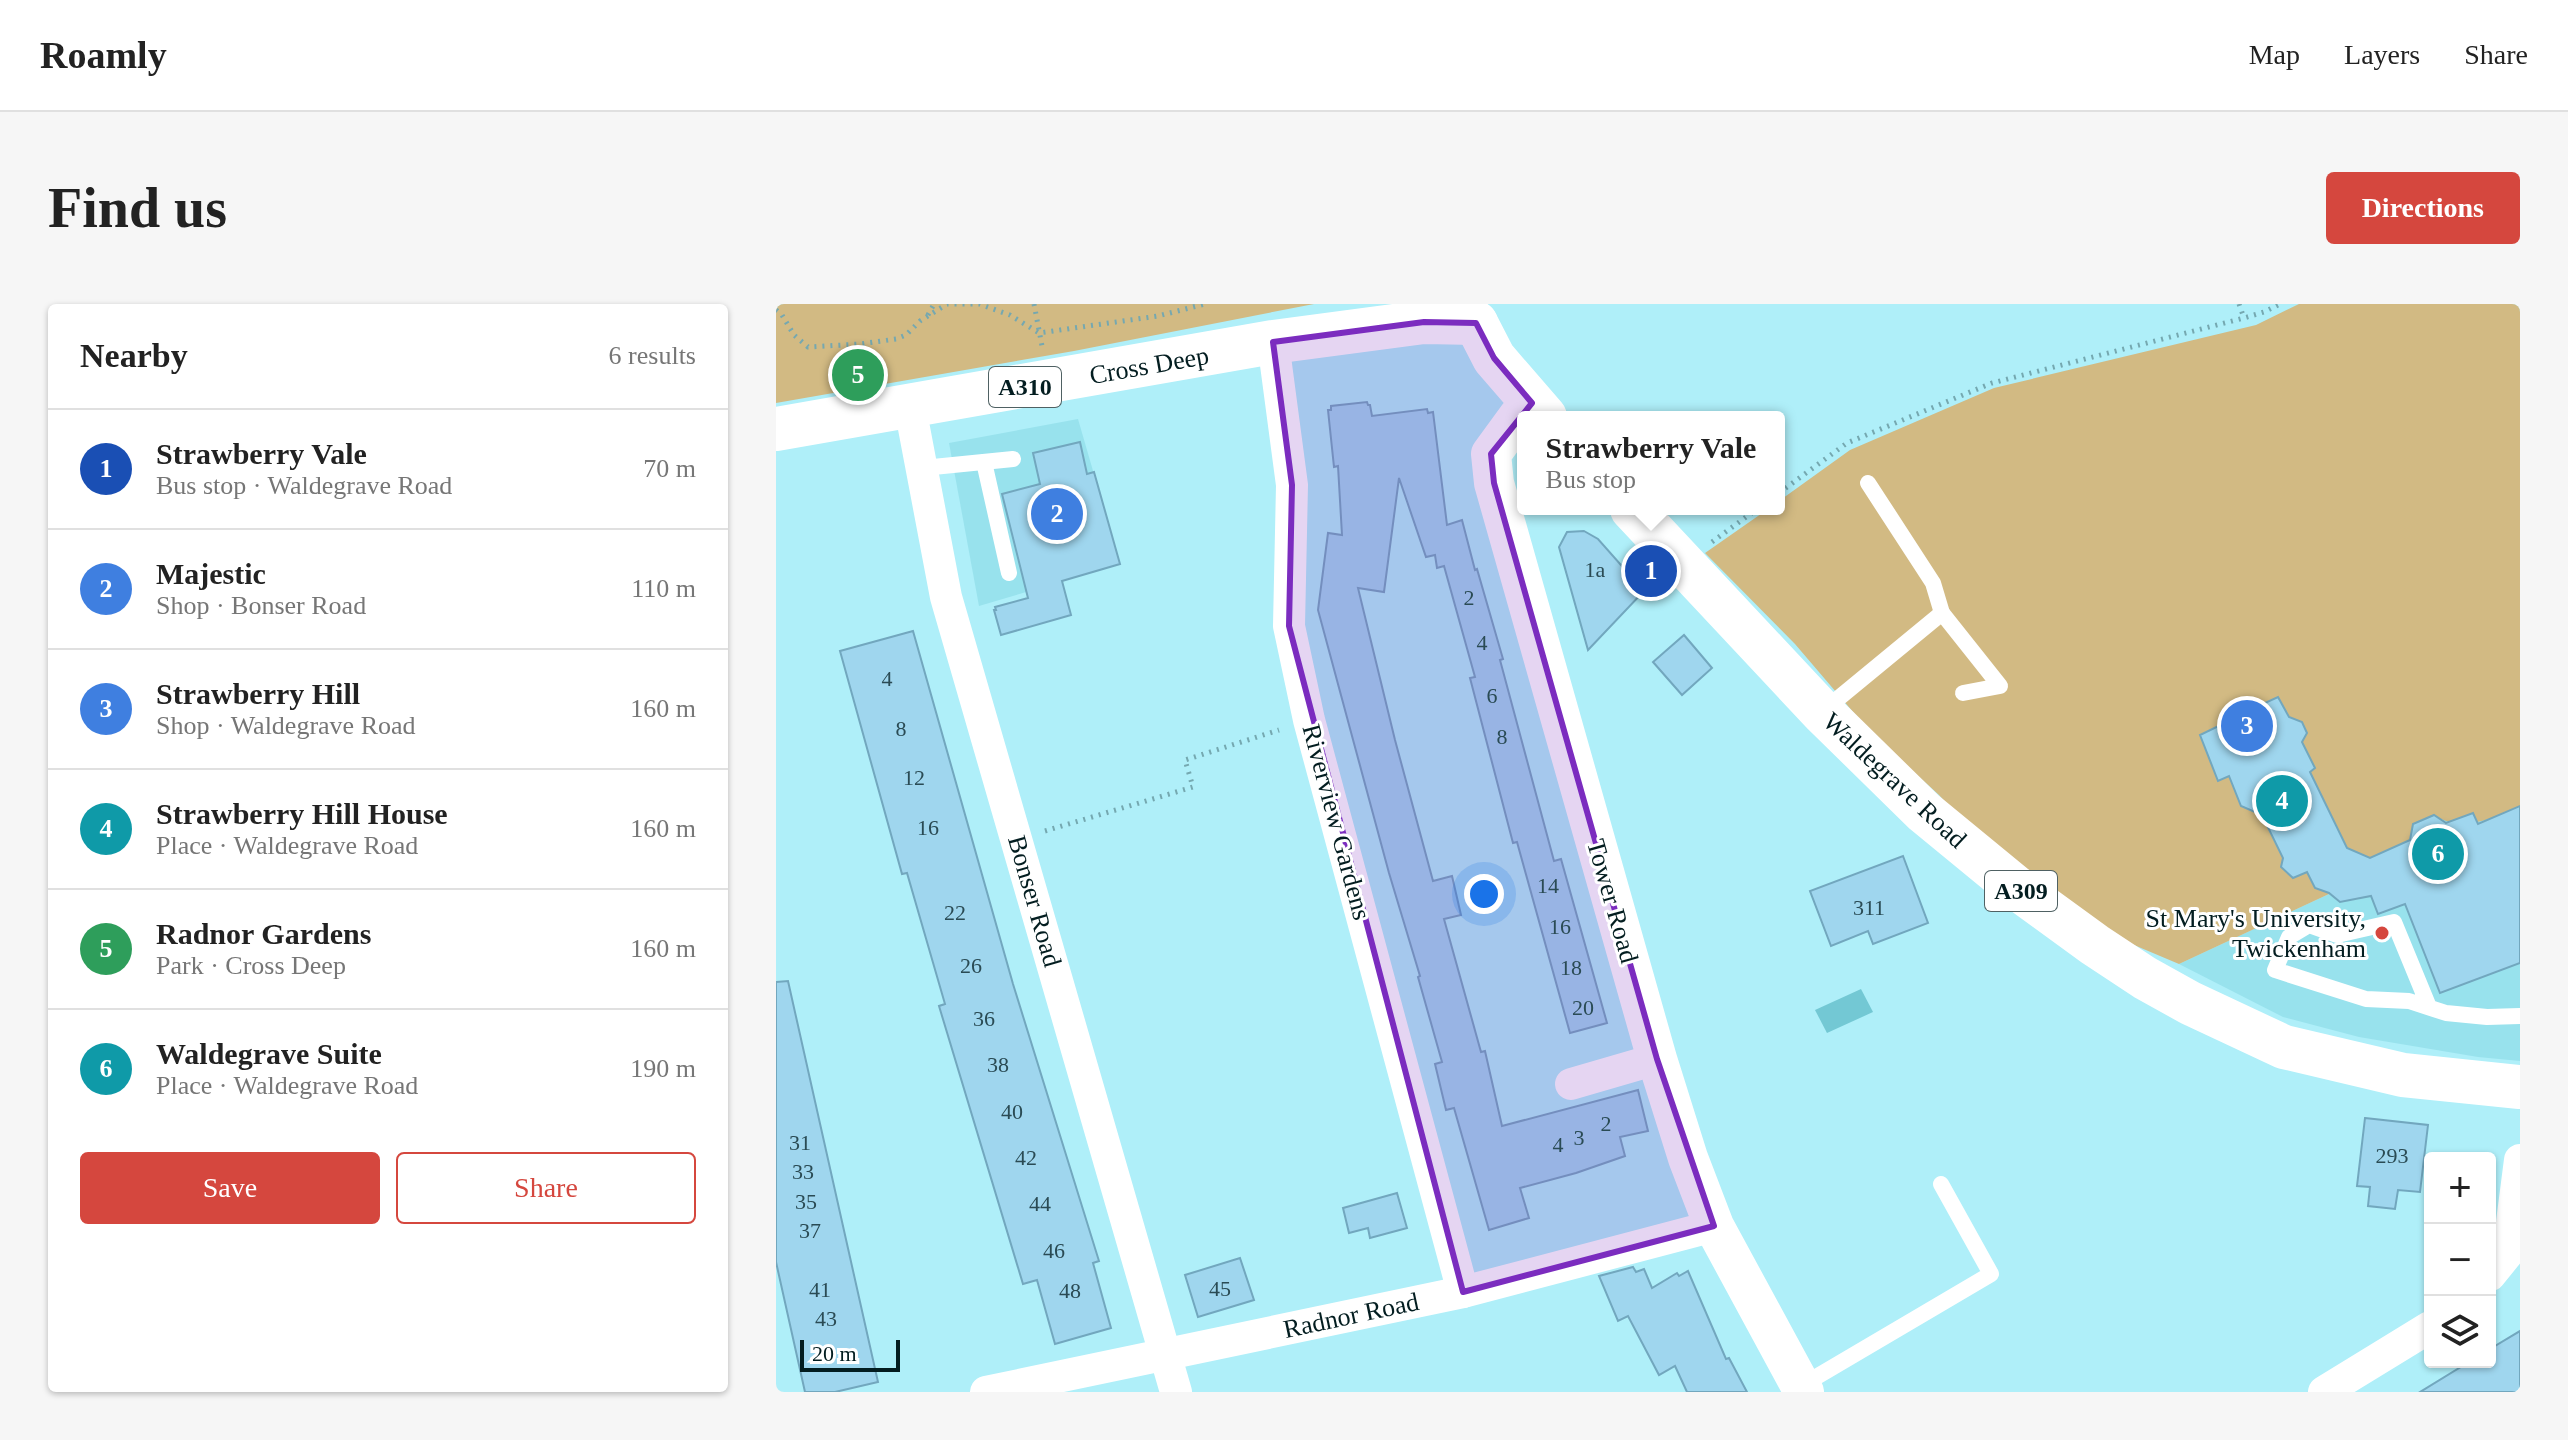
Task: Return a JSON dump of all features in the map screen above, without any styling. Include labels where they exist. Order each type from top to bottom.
[{"type":"main road","name":"Cross Deep","points":[[776,429],[1273,342],[1490,313]]},
{"type":"main road","points":[[1490,313],[1494,358],[1538,410]]},
{"type":"main road","name":"Waldegrave Road","points":[[1637,515],[1822,712],[1924,812],[2014,886],[2145,978],[2284,1047],[2403,1075],[2520,1087]]},
{"type":"street","name":"Riverview Gardens","points":[[1273,342],[1292,485],[1289,626],[1309,720],[1463,1292]]},
{"type":"street","name":"Bonser Road","points":[[910,407],[946,597],[1176,1392]]},
{"type":"street","name":"Tower Road","points":[[1517,418],[1491,454],[1494,483],[1657,1059],[1688,1158],[1714,1226],[1802,1389]]},
{"type":"street","points":[[1571,1084],[1657,1059]]},
{"type":"street","points":[[2496,1268],[2508,1253],[2520,1160]]},
{"type":"street","name":"Radnor Road","points":[[986,1392],[1463,1292],[1714,1226]]},
{"type":"street","points":[[2324,1392],[2424,1331]]},
{"type":"lane","points":[[923,468],[1013,459]]},
{"type":"lane","points":[[984,462],[1009,573]]},
{"type":"lane","points":[[1868,483],[1933,583],[1942,613],[2000,686],[1963,693]]},
{"type":"lane","points":[[1822,712],[1942,613]]},
{"type":"lane","points":[[2429,1007],[2394,922],[2337,935],[2309,925],[2289,937],[2275,970],[2366,999],[2409,1001],[2446,1013],[2520,1016]]},
{"type":"lane","points":[[1802,1389],[1991,1274],[1941,1184]]},
{"type":"path","points":[[927,316],[934,304]]},
{"type":"path","points":[[776,310],[794,335],[808,347],[896,339],[947,304],[979,304],[1010,315],[1039,333],[1158,316],[1205,304]]},
{"type":"path","points":[[1179,304],[1187,309]]},
{"type":"path","points":[[2239,304],[2244,318]]},
{"type":"path","points":[[1785,489],[1847,443],[1992,383],[2244,318],[2280,304]]},
{"type":"path","points":[[1682,564],[1749,515]]},
{"type":"path","points":[[1017,839],[1193,787],[1185,760],[1309,720]]},
{"type":"highlighted area","points":[[1424,322],[1476,323],[1494,358],[1532,403],[1491,454],[1494,483],[1657,1059],[1714,1226],[1463,1292],[1289,626],[1292,485],[1273,342]]},
{"type":"shaded area","points":[[776,304],[1314,304],[1074,351],[776,403]]},
{"type":"shaded area","points":[[2299,304],[2520,304],[2520,806],[2467,824],[2445,821],[2434,815],[2413,824],[2410,840],[2367,859],[2349,851],[2310,772],[2257,710],[2200,735],[2218,780],[2252,764],[2237,796],[2241,806],[2253,811],[2259,809],[2293,878],[2327,862],[2322,883],[2329,894],[2179,964],[2115,937],[1957,815],[1871,733],[1795,644],[1705,553],[1759,515],[1785,515],[1785,497],[1850,450],[1994,388],[2256,325]]},
{"type":"shaded area","points":[[1078,419],[1120,564],[979,606],[949,443]]},
{"type":"shaded area","name":"St Mary's University, Twickenham","points":[[2520,806],[2520,1061],[2359,1037],[2283,1017],[2179,964],[2329,894],[2340,902],[2360,899],[2365,893],[2367,859],[2410,840],[2413,824],[2434,815]]},
{"type":"shaded area","points":[[1861,989],[1873,1012],[1827,1033],[1815,1010]]},
{"type":"building","points":[[1367,402],[1372,416],[1427,409],[1428,413],[1433,412],[1447,525],[1462,520],[1503,659],[1500,660],[1554,861],[1561,859],[1607,1023],[1570,1033],[1517,842],[1513,843],[1470,678],[1475,677],[1444,566],[1437,568],[1435,555],[1426,557],[1399,478],[1384,592],[1358,588],[1433,881],[1452,876],[1461,915],[1444,919],[1481,1052],[1485,1051],[1502,1126],[1638,1090],[1648,1131],[1620,1137],[1625,1156],[1520,1188],[1529,1218],[1489,1230],[1454,1108],[1446,1110],[1435,1064],[1442,1062],[1420,976],[1318,610],[1328,533],[1342,535],[1338,466],[1334,467],[1328,410],[1331,406]]},
{"type":"building","points":[[1080,442],[1087,474],[1094,472],[1120,564],[1062,581],[1071,615],[1001,635],[995,607],[1028,598],[1002,494],[1040,484],[1033,453]]},
{"type":"building","points":[[1584,531],[1598,539],[1644,591],[1588,650],[1559,547],[1567,532]]},
{"type":"building","points":[[913,631],[1013,984],[1099,1261],[1093,1263],[1111,1328],[1055,1344],[1037,1280],[1023,1284],[939,1006],[945,1004],[907,873],[902,874],[840,651]]},
{"type":"building","points":[[1684,635],[1712,668],[1682,695],[1653,662]]},
{"type":"building","points":[[2278,697],[2289,717],[2302,722],[2307,733],[2302,742],[2315,768],[2310,772],[2347,848],[2370,858],[2410,840],[2413,824],[2434,815],[2446,823],[2473,813],[2478,824],[2520,806],[2520,963],[2440,993],[2405,904],[2378,914],[2371,896],[2340,902],[2329,893],[2315,888],[2307,872],[2293,878],[2281,867],[2283,858],[2262,815],[2241,806],[2229,776],[2218,781],[2200,735],[2235,718],[2236,702],[2252,709]]},
{"type":"building","points":[[1903,856],[1928,923],[1873,944],[1868,931],[1831,946],[1810,891]]},
{"type":"building","points":[[788,981],[878,1382],[835,1392],[805,1392],[776,1262],[776,982]]},
{"type":"building","points":[[2365,1118],[2428,1125],[2420,1192],[2398,1190],[2395,1209],[2368,1206],[2370,1187],[2357,1186]]},
{"type":"building","points":[[1397,1193],[1407,1228],[1370,1238],[1368,1228],[1349,1233],[1343,1208]]},
{"type":"building","points":[[1240,1258],[1254,1300],[1198,1317],[1185,1275]]},
{"type":"building","points":[[1633,1267],[1636,1272],[1644,1269],[1652,1288],[1677,1273],[1679,1276],[1688,1271],[1726,1359],[1729,1358],[1747,1392],[1687,1392],[1675,1366],[1659,1375],[1628,1316],[1618,1321],[1599,1276]]},
{"type":"building","points":[[2520,1331],[2520,1392],[2420,1392],[2459,1368],[2496,1368],[2496,1345]]},
{"type":"place","name":"Radnor Gardens","points":[[858,375]]},
{"type":"place","name":"Majestic","points":[[1057,514]]},
{"type":"place","name":"Strawberry Vale","points":[[1651,571]]},
{"type":"place","name":"Strawberry Hill","points":[[2247,726]]},
{"type":"place","name":"Strawberry Hill House","points":[[2282,801]]},
{"type":"place","name":"Waldegrave Suite","points":[[2438,854]]},
{"type":"place","name":"St Mary's University, Twickenham","points":[[2382,933]]}]
